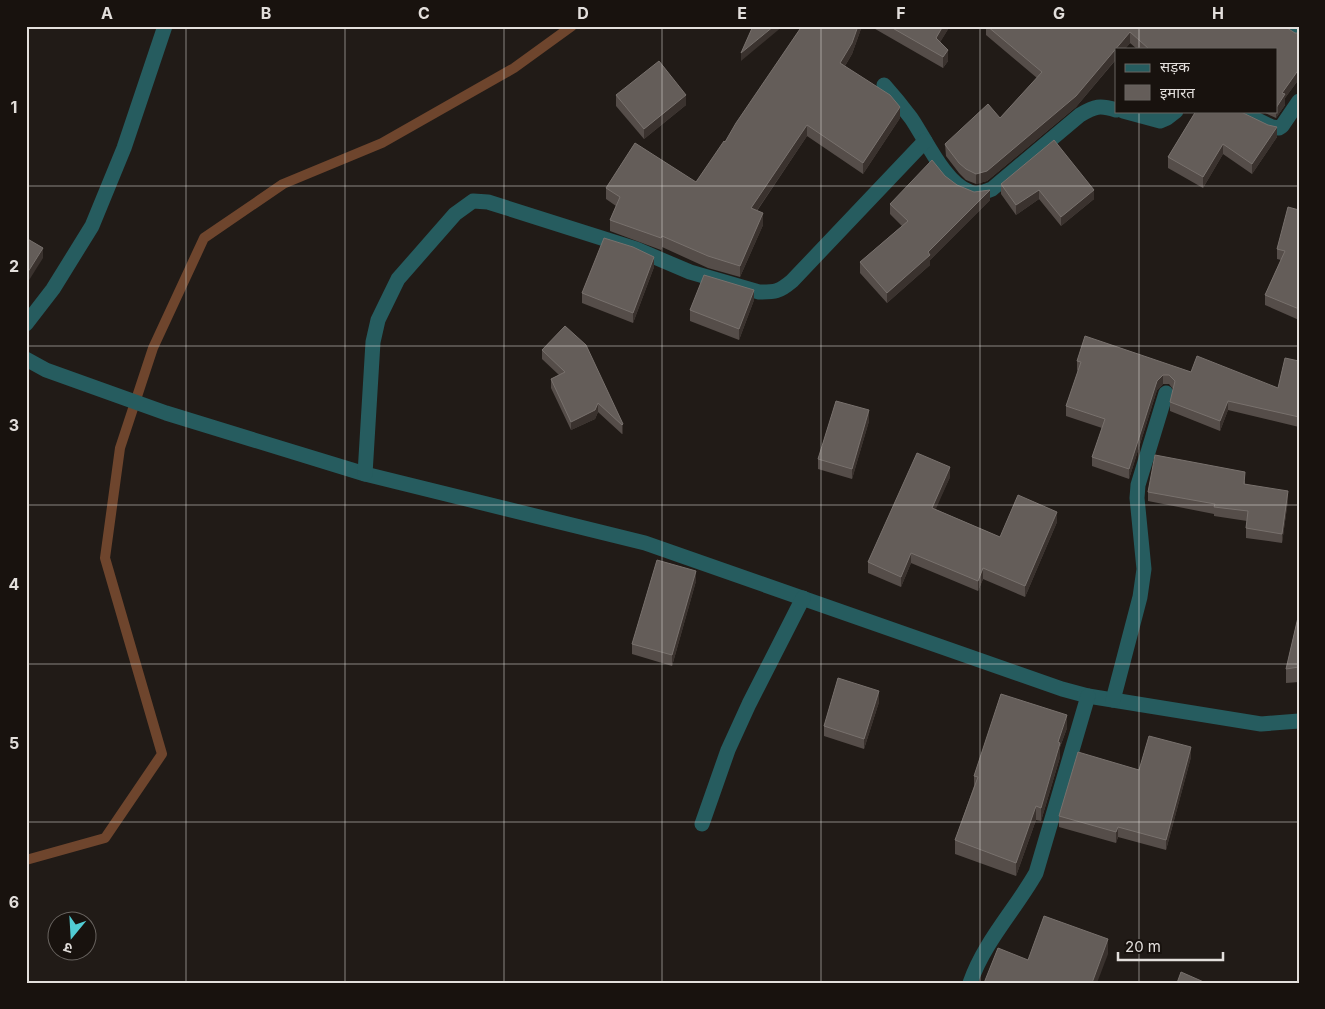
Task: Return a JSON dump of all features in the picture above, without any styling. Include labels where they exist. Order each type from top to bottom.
[{"type":"street","points":[[26,324],[53,289],[92,226],[124,148],[165,26]]},
{"type":"street","points":[[1284,26],[1299,35]]},
{"type":"street","points":[[884,85],[900,102],[939,164],[956,184],[970,193],[983,193],[992,189],[1092,107],[1104,106],[1115,110]]},
{"type":"street","points":[[1241,112],[1272,127],[1279,128],[1299,101]]},
{"type":"street","points":[[1127,112],[1160,121],[1175,112]]},
{"type":"street","points":[[365,474],[373,342],[378,320],[398,279],[454,214],[473,200],[488,202],[626,246],[690,272],[758,292],[769,292],[781,290],[792,281],[925,141]]},
{"type":"street","points":[[26,360],[46,370],[166,413],[365,474],[646,543],[1062,689],[1088,696],[1261,724],[1299,721]]},
{"type":"street","points":[[1113,700],[1140,597],[1144,569],[1137,498],[1138,485],[1166,393]]},
{"type":"street","points":[[702,824],[728,750],[749,704],[803,598]]},
{"type":"street","points":[[970,983],[976,965],[1036,873],[1088,696]]},
{"type":"building","points":[[753,26],[774,26],[741,53]]},
{"type":"building","points":[[802,26],[858,26],[852,43],[840,63],[890,95],[900,107],[863,163],[807,125],[751,208],[763,213],[740,266],[708,256],[662,236],[661,238],[610,220],[620,197],[606,188],[635,143],[696,182],[725,142]]},
{"type":"building","points":[[889,26],[943,26],[936,38],[948,50],[943,57]]},
{"type":"building","points":[[987,26],[1284,26],[1295,33],[1299,33],[1299,69],[1282,93],[1285,94],[1278,105],[1278,48],[1148,48],[1130,32],[1076,96],[987,171],[976,174],[966,169],[959,163],[945,144],[988,104],[1000,118],[1042,72]]},
{"type":"building","points":[[659,61],[686,95],[644,129],[616,95]]},
{"type":"building","points":[[1195,112],[1241,112],[1268,125],[1277,127],[1252,164],[1223,144],[1203,177],[1168,157]]},
{"type":"building","points":[[1054,140],[1094,190],[1061,217],[1039,190],[1016,205],[1001,184]]},
{"type":"building","points":[[932,160],[945,176],[957,185],[974,192],[990,190],[928,252],[930,255],[887,293],[860,262],[908,221],[890,204]]},
{"type":"building","points":[[1288,207],[1299,210],[1299,309],[1265,295],[1285,251],[1277,249]]},
{"type":"building","points":[[26,238],[43,248],[26,275]]},
{"type":"building","points":[[604,238],[633,247],[654,257],[633,313],[582,293]]},
{"type":"building","points":[[704,275],[754,290],[739,329],[690,310]]},
{"type":"building","points":[[565,326],[586,345],[622,425],[598,403],[595,410],[571,422],[551,379],[565,372],[542,350]]},
{"type":"building","points":[[1085,336],[1191,372],[1197,356],[1278,388],[1285,358],[1299,361],[1299,417],[1228,401],[1220,421],[1170,402],[1175,381],[1169,375],[1163,375],[1157,381],[1129,469],[1092,457],[1105,419],[1066,406],[1081,362],[1077,361]]},
{"type":"building","points":[[836,401],[869,410],[852,469],[818,459]]},
{"type":"building","points":[[917,453],[950,467],[932,508],[1000,537],[1018,495],[1057,512],[1025,586],[983,568],[978,581],[911,553],[901,577],[868,562]]},
{"type":"building","points":[[1155,455],[1245,472],[1244,484],[1288,491],[1282,534],[1246,528],[1248,511],[1214,507],[1215,504],[1148,492]]},
{"type":"building","points":[[657,560],[696,571],[672,655],[632,644]]},
{"type":"building","points":[[1299,613],[1299,667],[1286,669]]},
{"type":"building","points":[[838,678],[879,691],[864,739],[824,726]]},
{"type":"building","points":[[1001,694],[1067,715],[1041,808],[1036,806],[1016,863],[955,840],[978,777],[974,776]]},
{"type":"building","points":[[1149,736],[1191,747],[1166,840],[1118,827],[1116,832],[1059,816],[1078,752],[1139,770]]},
{"type":"building","points":[[1044,916],[1108,939],[1092,983],[984,983],[998,948],[1028,960]]},
{"type":"building","points":[[1181,972],[1206,983],[1177,983]]},
{"type":"waterway","points":[[26,860],[105,838],[162,754],[105,558],[120,448],[153,348],[204,238],[283,184],[382,143],[514,68],[572,26]]}]
